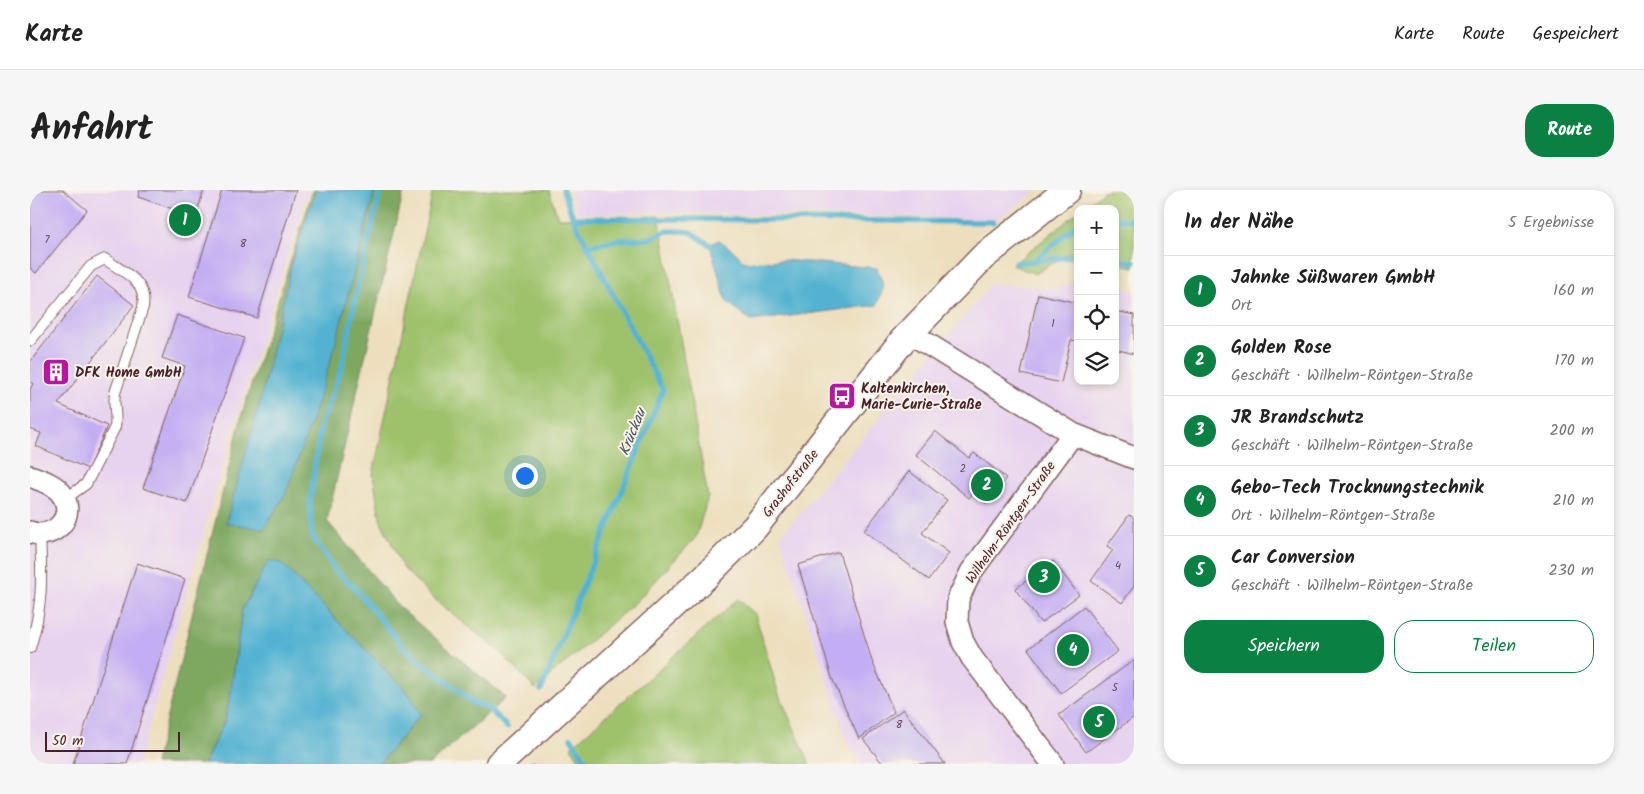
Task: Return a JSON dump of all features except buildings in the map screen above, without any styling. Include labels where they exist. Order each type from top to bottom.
[{"type":"street","name":"Grashofstraße","points":[[499,764],[705,577],[755,527],[910,333],[984,257],[1067,190]]},
{"type":"street","points":[[910,333],[1073,434],[1134,458]]},
{"type":"street","name":"Wilhelm-Röntgen-Straße","points":[[1053,764],[972,658],[963,642],[957,622],[958,599],[971,572],[1073,434]]},
{"type":"street","points":[[30,476],[54,486],[65,499],[66,516],[62,524],[48,534],[35,533]]},
{"type":"lane","points":[[30,341],[91,266],[98,261],[105,259],[141,286],[144,296],[143,307],[115,393],[113,405],[116,421],[115,427],[86,484],[65,499]]},
{"type":"lane","points":[[30,648],[41,603],[43,575],[35,533]]},
{"type":"shaded area","points":[[30,190],[309,190],[237,416],[138,764],[30,764]]},
{"type":"shaded area","points":[[570,190],[1038,190],[998,219],[658,212],[578,214]]},
{"type":"shaded area","points":[[1074,282],[1074,385],[1119,385],[1119,287],[1134,291],[1134,764],[863,764],[849,747],[780,537],[992,283],[1055,289]]},
{"type":"green space","points":[[313,190],[404,190],[327,521],[401,609],[506,698],[430,764],[379,764],[421,714],[409,694],[281,563],[269,560],[242,610],[231,692],[225,720],[204,764],[155,764],[242,414]]},
{"type":"green space","points":[[433,190],[549,190],[558,218],[659,216],[708,497],[696,537],[636,602],[535,689],[500,652],[433,598],[403,568],[380,519],[373,474]]},
{"type":"green space","points":[[1105,190],[1134,190],[1134,267],[1119,264],[1119,205],[1087,205]]},
{"type":"green space","points":[[1074,215],[1074,254],[1069,253],[1035,274],[1012,265]]},
{"type":"green space","points":[[738,599],[755,614],[778,692],[810,764],[582,764],[571,747]]},
{"type":"water","points":[[316,190],[375,190],[335,346],[311,423],[285,495],[264,529],[226,523],[260,402],[292,262]]},
{"type":"water","points":[[719,240],[745,262],[785,260],[877,268],[884,286],[877,305],[751,321],[726,301],[710,245]]},
{"type":"water","points":[[269,560],[281,563],[409,694],[421,714],[379,764],[204,764],[225,720],[231,692],[242,610]]},
{"type":"waterway","points":[[381,190],[360,276],[341,370],[320,428],[310,502],[312,536],[336,571],[354,587],[406,650],[475,704],[486,706],[507,727]]},
{"type":"waterway","name":"Krückau","points":[[541,690],[663,390],[573,218],[563,190]]},
{"type":"waterway","points":[[573,218],[993,222]]},
{"type":"waterway","points":[[1119,219],[1134,220]]},
{"type":"waterway","points":[[1035,260],[1074,227]]},
{"type":"waterway","points":[[588,246],[618,240],[649,239],[667,231],[691,232],[710,245]]},
{"type":"waterway","points":[[1015,263],[1074,256]]},
{"type":"waterway","points":[[1119,260],[1134,262]]},
{"type":"waterway","name":"Krückau","points":[[571,738],[588,764]]},
{"type":"place","name":"Jahnke Süßwaren GmbH","points":[[185,220]]},
{"type":"place","name":"DFK Home GmbH","points":[[56,372]]},
{"type":"place","name":"Kaltenkirchen, Marie-Curie-Straße","points":[[842,396]]},
{"type":"place","name":"Golden Rose","points":[[987,485]]},
{"type":"place","name":"JR Brandschutz","points":[[1044,577]]},
{"type":"place","name":"Gebo-Tech Trocknungstechnik","points":[[1073,650]]},
{"type":"place","name":"Car Conversion","points":[[1099,722]]}]
